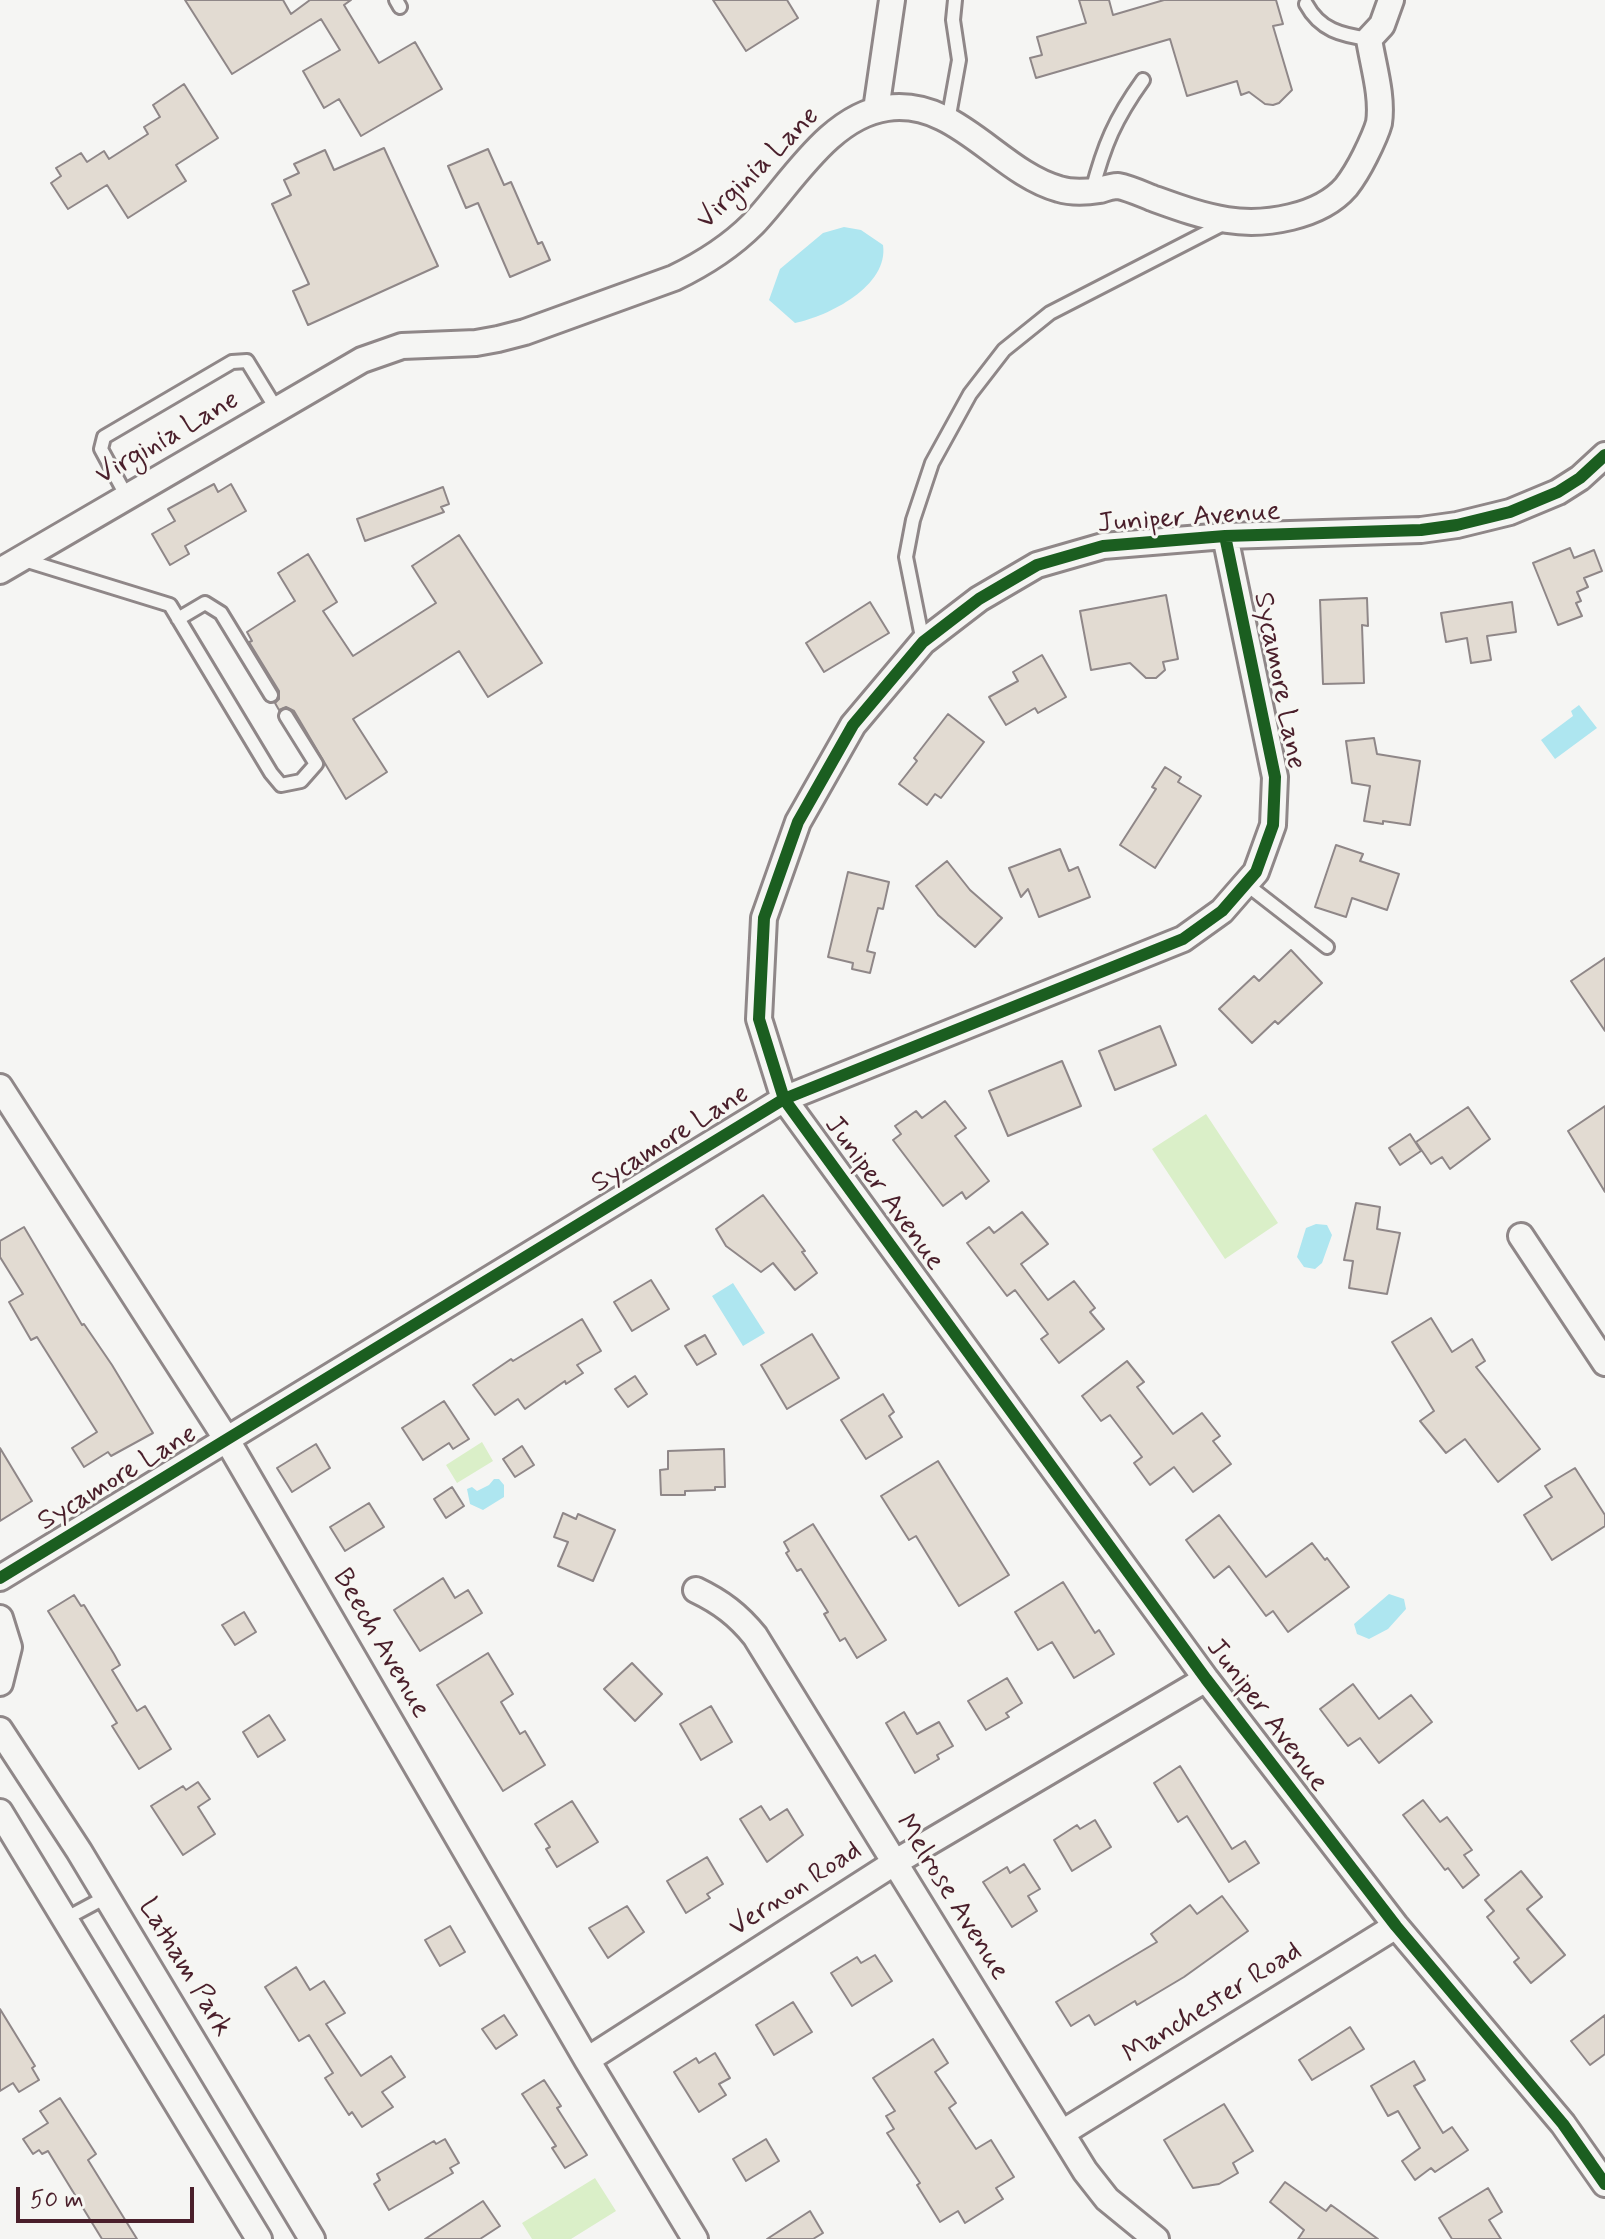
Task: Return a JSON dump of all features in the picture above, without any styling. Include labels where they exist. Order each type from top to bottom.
[{"type":"street","points":[[876,110],[892,0]]},
{"type":"street","points":[[1369,39],[1382,25],[1391,0]]},
{"type":"street","name":"Virginia Lane","points":[[0,571],[362,360],[402,346],[476,343],[525,332],[674,278],[720,253],[752,225],[834,133],[876,110],[911,107],[948,121],[1030,176],[1059,189],[1092,191],[1116,186],[1196,214],[1230,221],[1262,221],[1296,215],[1321,205],[1345,188],[1361,164],[1378,125],[1380,108],[1369,39]]},
{"type":"street","name":"Juniper Avenue","points":[[1605,455],[1580,478],[1558,492],[1485,519],[1421,530],[1225,536],[1103,546],[1037,565],[979,599],[923,642],[853,725],[798,822],[764,918],[759,1019],[784,1099],[1206,1679],[1396,1926],[1563,2124],[1605,2184]]},
{"type":"street","name":"Sycamore Lane","points":[[0,1578],[784,1099],[1183,939],[1222,911],[1256,872],[1273,825],[1275,777],[1225,536]]},
{"type":"street","name":"Beech Avenue","points":[[0,1087],[227,1440],[587,2060],[695,2239]]},
{"type":"street","points":[[1521,1236],[1605,1363]]},
{"type":"street","name":"Melrose Avenue","points":[[696,1590],[739,1616],[755,1636],[1085,2171],[1107,2199],[1156,2239]]},
{"type":"street","points":[[0,1618],[9,1647],[0,1683]]},
{"type":"street","name":"Vernon Road","points":[[587,2060],[894,1863],[1206,1679]]},
{"type":"street","name":"Latham Park","points":[[0,1730],[106,1897],[312,2239]]},
{"type":"street","points":[[0,1812],[259,2239]]},
{"type":"street","name":"Manchester Road","points":[[1062,2133],[1396,1926]]},
{"type":"lane","points":[[948,121],[959,60],[953,20],[955,0]]},
{"type":"lane","points":[[1306,4],[1314,19],[1323,26],[1339,34],[1369,39]]},
{"type":"lane","points":[[1092,191],[1104,145],[1121,110],[1143,80]]},
{"type":"lane","points":[[923,642],[906,557],[913,520],[932,463],[970,394],[1004,350],[1050,313],[1230,221]]},
{"type":"lane","points":[[127,497],[101,449],[104,437],[232,362],[247,361],[277,410]]},
{"type":"lane","points":[[21,559],[170,605],[281,785],[301,781],[316,764],[286,716]]},
{"type":"lane","points":[[178,619],[205,603],[221,613],[271,695]]},
{"type":"lane","points":[[1246,884],[1327,947]]},
{"type":"lane","points":[[65,1919],[106,1897]]},
{"type":"green space","points":[[1206,1114],[1278,1223],[1225,1259],[1152,1149]]},
{"type":"green space","points":[[482,1442],[493,1461],[457,1483],[446,1465]]},
{"type":"green space","points":[[595,2178],[616,2211],[571,2239],[532,2239],[522,2223]]},
{"type":"water","points":[[844,227],[861,230],[883,245],[877,274],[854,297],[839,306],[795,323],[769,300],[780,269],[823,233]]},
{"type":"water","points":[[1579,705],[1597,728],[1555,759],[1541,740],[1573,716],[1571,711]]},
{"type":"water","points":[[1316,1224],[1327,1225],[1332,1235],[1322,1263],[1315,1269],[1304,1267],[1297,1257],[1306,1228]]},
{"type":"water","points":[[733,1283],[765,1333],[743,1346],[712,1296]]},
{"type":"water","points":[[499,1479],[504,1485],[504,1497],[483,1510],[470,1504],[467,1489],[472,1487],[477,1491]]},
{"type":"water","points":[[1389,1594],[1404,1599],[1406,1609],[1388,1629],[1369,1639],[1357,1634],[1354,1624]]},
{"type":"building","points":[[185,0],[283,0],[291,14],[310,0],[351,0],[344,5],[379,63],[415,42],[442,89],[361,136],[339,99],[324,108],[303,71],[340,50],[321,19],[232,74]]},
{"type":"building","points":[[713,0],[787,0],[798,18],[746,51]]},
{"type":"building","points":[[1079,0],[1109,0],[1113,15],[1164,0],[1276,0],[1283,24],[1273,26],[1292,90],[1273,105],[1265,104],[1249,92],[1241,95],[1237,81],[1187,96],[1170,39],[1036,78],[1030,58],[1042,55],[1037,37],[1086,23]]},
{"type":"building","points":[[184,84],[218,138],[176,165],[186,181],[128,218],[107,185],[68,209],[51,183],[61,176],[56,168],[81,153],[87,162],[104,151],[109,159],[148,134],[144,127],[160,117],[153,105]]},
{"type":"building","points":[[384,148],[438,266],[308,325],[293,291],[309,284],[272,204],[291,195],[284,180],[299,173],[294,164],[325,150],[334,170]]},
{"type":"building","points":[[488,149],[504,185],[511,182],[538,244],[542,242],[550,260],[510,277],[478,203],[466,208],[448,166]]},
{"type":"building","points":[[214,484],[218,492],[231,484],[246,511],[185,546],[189,554],[170,565],[152,534],[175,521],[168,509]]},
{"type":"building","points":[[443,487],[449,504],[441,507],[444,512],[365,541],[357,519]]},
{"type":"building","points":[[459,535],[542,663],[488,697],[459,651],[353,719],[387,772],[346,799],[294,711],[286,707],[279,710],[275,703],[279,699],[279,691],[249,642],[252,641],[247,632],[295,601],[278,573],[308,554],[337,602],[323,611],[353,656],[436,603],[412,566]]},
{"type":"building","points":[[1570,548],[1574,558],[1594,550],[1602,571],[1584,578],[1588,587],[1577,592],[1581,601],[1576,603],[1582,616],[1558,625],[1533,563]]},
{"type":"building","points":[[1166,595],[1178,659],[1163,662],[1165,670],[1156,678],[1146,678],[1130,663],[1091,670],[1080,611]]},
{"type":"building","points":[[1367,598],[1368,626],[1362,625],[1364,683],[1323,684],[1320,600]]},
{"type":"building","points":[[870,602],[889,633],[824,672],[806,643]]},
{"type":"building","points":[[1512,602],[1516,632],[1487,636],[1491,660],[1471,663],[1467,638],[1446,642],[1441,613]]},
{"type":"building","points":[[1042,655],[1066,697],[1038,713],[1035,708],[1006,725],[989,697],[1018,681],[1013,672]]},
{"type":"building","points":[[948,714],[984,742],[941,798],[935,794],[927,805],[899,784],[917,761],[914,758]]},
{"type":"building","points":[[1374,738],[1377,754],[1420,761],[1410,825],[1364,821],[1370,786],[1352,783],[1346,741]]},
{"type":"building","points":[[1165,767],[1181,777],[1178,782],[1201,796],[1155,868],[1120,845],[1156,789],[1152,787]]},
{"type":"building","points":[[1336,845],[1363,854],[1360,861],[1399,874],[1387,910],[1352,898],[1346,917],[1315,907]]},
{"type":"building","points":[[1060,849],[1069,871],[1078,867],[1090,897],[1039,917],[1028,889],[1021,897],[1009,868]]},
{"type":"building","points":[[947,861],[970,890],[1002,918],[975,947],[938,915],[916,886]]},
{"type":"building","points":[[848,872],[889,882],[883,909],[878,908],[867,951],[875,953],[870,973],[852,969],[853,963],[828,957]]},
{"type":"building","points":[[1291,950],[1322,983],[1278,1024],[1275,1021],[1252,1043],[1219,1009],[1254,976],[1259,981]]},
{"type":"building","points":[[1605,958],[1605,1031],[1571,981]]},
{"type":"building","points":[[1160,1026],[1176,1065],[1115,1090],[1099,1051]]},
{"type":"building","points":[[1062,1061],[1081,1106],[1008,1136],[989,1091]]},
{"type":"building","points":[[945,1101],[966,1128],[955,1136],[989,1181],[966,1199],[962,1192],[943,1206],[893,1140],[901,1134],[895,1126],[916,1111],[922,1118]]},
{"type":"building","points":[[1605,1106],[1605,1192],[1568,1131]]},
{"type":"building","points":[[1468,1107],[1490,1139],[1450,1169],[1442,1157],[1431,1164],[1416,1142]]},
{"type":"building","points":[[1410,1134],[1421,1151],[1400,1165],[1389,1148]]},
{"type":"building","points":[[763,1195],[805,1251],[802,1252],[817,1273],[795,1290],[773,1263],[761,1272],[726,1246],[716,1229]]},
{"type":"building","points":[[1356,1203],[1380,1207],[1377,1229],[1400,1233],[1387,1294],[1349,1288],[1353,1261],[1344,1260]]},
{"type":"building","points":[[1022,1212],[1048,1244],[1021,1264],[1048,1300],[1074,1281],[1095,1308],[1090,1312],[1104,1329],[1059,1363],[1041,1339],[1048,1334],[1015,1290],[1007,1296],[967,1243],[989,1227],[994,1233]]},
{"type":"building","points":[[24,1227],[82,1325],[112,1365],[153,1433],[111,1456],[108,1452],[84,1467],[72,1448],[97,1432],[37,1337],[31,1340],[9,1302],[23,1294],[0,1257],[0,1241]]},
{"type":"building","points":[[651,1280],[669,1309],[632,1331],[614,1302]]},
{"type":"building","points":[[1431,1318],[1452,1352],[1472,1339],[1485,1361],[1476,1367],[1540,1449],[1498,1482],[1465,1439],[1446,1453],[1420,1421],[1434,1411],[1392,1342]]},
{"type":"building","points":[[582,1319],[601,1351],[577,1365],[583,1373],[566,1384],[565,1381],[525,1409],[518,1399],[495,1415],[473,1385],[511,1359],[513,1361]]},
{"type":"building","points":[[812,1334],[839,1378],[787,1409],[761,1365]]},
{"type":"building","points":[[705,1335],[716,1354],[697,1365],[685,1346]]},
{"type":"building","points":[[1127,1361],[1144,1382],[1137,1387],[1173,1434],[1202,1413],[1220,1436],[1213,1441],[1231,1464],[1193,1492],[1174,1467],[1150,1485],[1134,1463],[1142,1457],[1110,1415],[1101,1421],[1082,1396]]},
{"type":"building","points":[[635,1376],[647,1394],[628,1407],[615,1389]]},
{"type":"building","points":[[883,1394],[894,1412],[889,1416],[902,1437],[866,1459],[841,1420]]},
{"type":"building","points":[[444,1401],[469,1439],[453,1449],[449,1443],[423,1460],[402,1428]]},
{"type":"building","points":[[316,1444],[330,1468],[292,1492],[277,1468]]},
{"type":"building","points":[[522,1446],[534,1465],[515,1477],[503,1459]]},
{"type":"building","points":[[0,1448],[32,1501],[0,1521]]},
{"type":"building","points":[[724,1449],[725,1487],[685,1491],[685,1495],[661,1495],[660,1470],[668,1469],[668,1451]]},
{"type":"building","points":[[938,1461],[1009,1575],[959,1606],[916,1536],[909,1540],[881,1496]]},
{"type":"building","points":[[1575,1468],[1605,1515],[1605,1526],[1552,1560],[1524,1515],[1552,1497],[1545,1486]]},
{"type":"building","points":[[452,1487],[464,1506],[446,1518],[434,1499]]},
{"type":"building","points":[[369,1503],[384,1527],[345,1551],[330,1527]]},
{"type":"building","points":[[563,1513],[576,1519],[578,1514],[615,1530],[593,1581],[558,1566],[568,1542],[554,1537]]},
{"type":"building","points":[[1219,1515],[1266,1577],[1312,1543],[1349,1587],[1288,1632],[1273,1611],[1266,1616],[1229,1566],[1214,1578],[1186,1540]]},
{"type":"building","points":[[813,1524],[886,1640],[857,1658],[845,1638],[840,1641],[824,1614],[828,1612],[801,1569],[797,1571],[786,1553],[789,1551],[784,1542]]},
{"type":"building","points":[[443,1578],[455,1598],[468,1590],[482,1613],[420,1651],[394,1610]]},
{"type":"building","points":[[1063,1582],[1095,1633],[1099,1630],[1114,1654],[1074,1678],[1052,1642],[1038,1650],[1015,1612]]},
{"type":"building","points":[[74,1595],[81,1606],[84,1605],[120,1665],[112,1670],[137,1711],[145,1706],[171,1749],[139,1769],[112,1726],[117,1723],[48,1611]]},
{"type":"building","points":[[244,1612],[256,1632],[235,1645],[222,1625]]},
{"type":"building","points":[[488,1653],[513,1694],[501,1702],[520,1734],[525,1731],[545,1765],[503,1791],[437,1685]]},
{"type":"building","points":[[632,1663],[662,1694],[635,1721],[604,1689]]},
{"type":"building","points":[[1007,1678],[1022,1703],[1006,1713],[1009,1717],[986,1730],[968,1701]]},
{"type":"building","points":[[1353,1684],[1379,1719],[1411,1695],[1432,1722],[1379,1763],[1360,1738],[1348,1746],[1320,1709]]},
{"type":"building","points":[[711,1706],[732,1742],[701,1760],[680,1724]]},
{"type":"building","points":[[904,1712],[917,1734],[939,1722],[953,1746],[937,1755],[939,1759],[915,1773],[886,1723]]},
{"type":"building","points":[[269,1715],[285,1740],[258,1757],[243,1732]]},
{"type":"building","points":[[1180,1766],[1232,1849],[1245,1841],[1259,1863],[1229,1882],[1187,1816],[1178,1822],[1154,1783]]},
{"type":"building","points":[[198,1782],[210,1799],[198,1807],[215,1834],[183,1855],[151,1806],[183,1786],[186,1790]]},
{"type":"building","points":[[1423,1800],[1440,1822],[1447,1817],[1472,1850],[1464,1855],[1479,1875],[1463,1888],[1448,1868],[1445,1870],[1403,1815]]},
{"type":"building","points":[[572,1801],[598,1842],[557,1867],[546,1849],[550,1847],[535,1824]]},
{"type":"building","points":[[761,1806],[770,1820],[787,1809],[803,1835],[767,1862],[740,1819]]},
{"type":"building","points":[[1095,1820],[1111,1847],[1072,1871],[1054,1840],[1077,1825],[1080,1829]]},
{"type":"building","points":[[707,1857],[723,1884],[707,1894],[710,1898],[686,1913],[667,1881]]},
{"type":"building","points":[[1024,1864],[1040,1889],[1028,1896],[1037,1911],[1012,1927],[983,1882],[1007,1867],[1010,1873]]},
{"type":"building","points":[[1521,1871],[1542,1897],[1527,1909],[1565,1955],[1531,1983],[1514,1962],[1519,1958],[1487,1917],[1494,1911],[1485,1900]]},
{"type":"building","points":[[1222,1896],[1248,1931],[1184,1977],[1137,2005],[1135,2001],[1095,2025],[1089,2015],[1071,2026],[1056,2002],[1157,1942],[1151,1934],[1190,1905],[1197,1914]]},
{"type":"building","points":[[627,1906],[644,1932],[608,1958],[589,1928]]},
{"type":"building","points":[[450,1926],[465,1952],[440,1966],[425,1940]]},
{"type":"building","points":[[875,1955],[892,1981],[852,2006],[831,1973],[857,1957],[861,1963]]},
{"type":"building","points":[[296,1967],[310,1990],[324,1981],[345,2013],[326,2024],[361,2076],[391,2056],[405,2077],[382,2092],[393,2107],[362,2127],[352,2112],[349,2115],[325,2078],[333,2073],[309,2035],[299,2041],[265,1987]]},
{"type":"building","points":[[793,2002],[812,2032],[774,2055],[756,2025]]},
{"type":"building","points":[[0,2009],[35,2066],[32,2068],[39,2080],[19,2092],[13,2083],[0,2091]]},
{"type":"building","points":[[504,2015],[517,2035],[496,2049],[482,2029]]},
{"type":"building","points":[[1605,2015],[1605,2054],[1590,2065],[1571,2041]]},
{"type":"building","points":[[1350,2027],[1364,2049],[1312,2080],[1299,2060]]},
{"type":"building","points":[[933,2039],[948,2063],[935,2072],[956,2103],[949,2108],[976,2149],[991,2140],[1014,2177],[996,2188],[1003,2199],[965,2223],[958,2211],[940,2222],[917,2185],[920,2183],[887,2133],[894,2129],[886,2116],[895,2111],[873,2078]]},
{"type":"building","points":[[715,2053],[730,2078],[719,2084],[726,2095],[699,2112],[674,2072],[696,2058],[699,2063]]},
{"type":"building","points":[[1414,2061],[1425,2080],[1414,2086],[1443,2133],[1452,2127],[1468,2150],[1435,2172],[1431,2168],[1415,2180],[1402,2161],[1420,2148],[1398,2111],[1388,2116],[1371,2086]]},
{"type":"building","points":[[544,2080],[561,2106],[557,2108],[587,2155],[565,2168],[552,2148],[556,2146],[522,2094]]},
{"type":"building","points":[[60,2098],[96,2154],[88,2160],[137,2239],[102,2239],[48,2151],[42,2154],[39,2150],[33,2154],[23,2139],[48,2123],[40,2111]]},
{"type":"building","points":[[1224,2104],[1253,2151],[1233,2163],[1238,2173],[1219,2184],[1193,2188],[1164,2140]]},
{"type":"building","points":[[445,2139],[459,2163],[450,2168],[453,2173],[389,2210],[374,2184],[380,2180],[377,2174],[434,2141],[436,2144]]},
{"type":"building","points":[[766,2139],[779,2161],[746,2181],[733,2159]]},
{"type":"building","points":[[1285,2182],[1326,2211],[1331,2205],[1378,2239],[1298,2239],[1304,2230],[1270,2202]]},
{"type":"building","points":[[1488,2188],[1502,2212],[1489,2220],[1501,2239],[1452,2239],[1439,2218]]},
{"type":"building","points":[[483,2201],[500,2226],[480,2239],[425,2239]]},
{"type":"building","points":[[810,2211],[823,2233],[813,2239],[767,2239]]},
{"type":"cycle path","points":[[1605,455],[1580,478],[1558,492],[1510,512],[1457,525],[1421,530],[1225,536],[1103,546],[1037,565],[979,599],[923,642],[853,725],[798,822],[764,918],[759,1019],[784,1099],[1206,1679],[1396,1926],[1563,2124],[1605,2184]]},
{"type":"cycle path","points":[[0,1578],[784,1099],[1183,939],[1222,911],[1256,872],[1273,825],[1275,777],[1225,536]]}]
